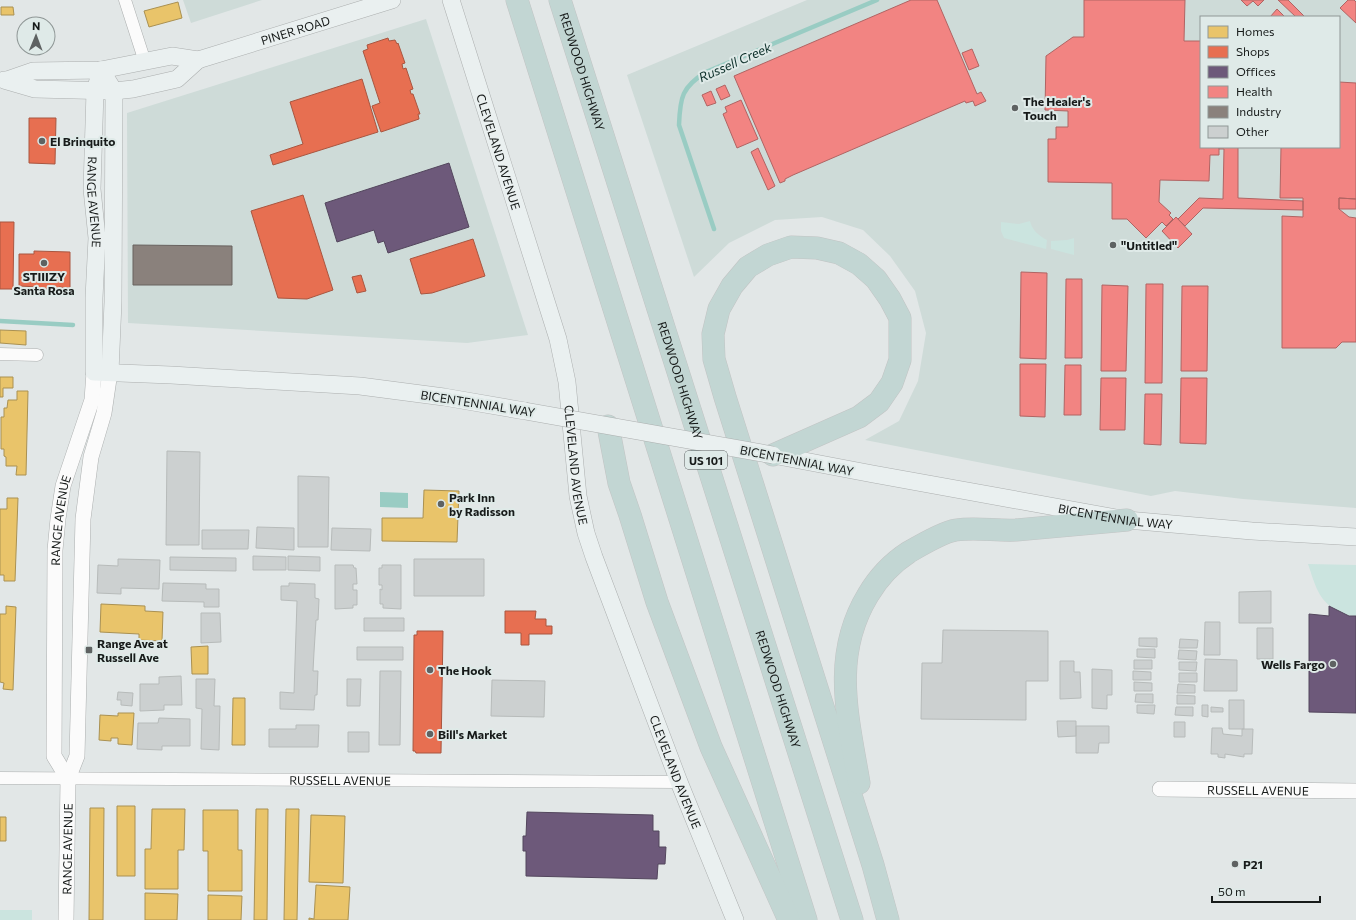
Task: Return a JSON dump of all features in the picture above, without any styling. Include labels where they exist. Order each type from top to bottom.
[{"type":"highway","points":[[517,0],[806,920]]},
{"type":"highway","name":"REDWOOD HIGHWAY","points":[[560,0],[852,920]]},
{"type":"highway","points":[[773,455],[859,417],[879,402],[892,383],[900,360],[900,318],[890,299],[876,279],[859,264],[839,253],[817,248],[791,247],[768,255],[748,267],[732,286],[719,309],[713,334],[714,358],[873,865],[888,920]]},
{"type":"highway","points":[[608,426],[612,454],[619,483],[657,602],[711,747],[789,920]]},
{"type":"highway","points":[[873,865],[847,716],[845,688],[845,661],[850,632],[859,609],[871,590],[886,571],[902,557],[925,543],[954,530],[985,528],[1014,530],[1127,520]]},
{"type":"main road","name":"PINER ROAD","points":[[4,80],[35,89],[114,91],[148,86],[177,79],[198,60],[392,0]]},
{"type":"main road","name":"CLEVELAND AVENUE","points":[[451,0],[558,340],[567,382],[578,496],[586,533],[679,782],[735,920]]},
{"type":"main road","name":"PINER ROAD","points":[[4,80],[34,71],[101,70],[172,56],[198,60]]},
{"type":"main road","points":[[101,70],[114,91]]},
{"type":"main road","name":"RANGE AVENUE","points":[[101,70],[95,91],[92,189],[97,238],[94,298],[102,372]]},
{"type":"main road","name":"RANGE AVENUE","points":[[102,372],[113,304],[114,91]]},
{"type":"main road","name":"BICENTENNIAL WAY","points":[[102,372],[360,386],[444,397],[773,455],[1127,520],[1252,531],[1356,537]]},
{"type":"street","points":[[126,0],[146,62]]},
{"type":"street","points":[[0,354],[37,355]]},
{"type":"street","name":"RANGE AVENUE","points":[[68,779],[54,756],[56,542],[63,486],[102,372]]},
{"type":"street","name":"RANGE AVENUE","points":[[66,920],[68,779],[77,756],[81,553],[84,512],[91,457],[104,413],[102,372]]},
{"type":"street","name":"RUSSELL AVENUE","points":[[0,778],[679,782]]},
{"type":"street","name":"RUSSELL AVENUE","points":[[1160,789],[1356,791]]},
{"type":"shaded area","points":[[183,0],[262,0],[191,23]]},
{"type":"shaded area","points":[[807,0],[1356,0],[1356,508],[1243,499],[1175,491],[1151,496],[865,440],[899,421],[918,381],[926,333],[915,291],[890,256],[863,230],[822,217],[775,220],[729,243],[694,277],[627,75]]},
{"type":"shaded area","points":[[426,19],[528,335],[467,343],[128,323],[127,113]]},
{"type":"shaded area","points":[[1030,221],[1036,232],[1047,240],[1046,249],[1004,238],[1001,231],[1001,222],[1019,224]]},
{"type":"shaded area","points":[[1074,238],[1074,255],[1051,249],[1051,241]]},
{"type":"shaded area","points":[[380,492],[408,493],[408,508],[380,507]]},
{"type":"shaded area","points":[[1308,564],[1356,565],[1356,616],[1340,612],[1326,602],[1315,585]]},
{"type":"shaded area","points":[[0,910],[32,910],[32,920],[0,920]]},
{"type":"building: Homes","points":[[178,2],[182,18],[149,27],[144,11]]},
{"type":"building: Homes","points":[[1,7],[13,7],[14,15],[1,15]]},
{"type":"building: Homes","points":[[0,330],[26,331],[26,345],[0,343]]},
{"type":"building: Homes","points":[[0,377],[13,377],[13,388],[3,388],[3,397],[0,397]]},
{"type":"building: Homes","points":[[17,391],[28,391],[26,475],[16,475],[17,466],[6,466],[4,449],[1,449],[1,417],[4,417],[4,408],[7,408],[8,400],[17,400]]},
{"type":"building: Homes","name":"Park Inn by Radisson","points":[[424,490],[459,491],[457,542],[382,541],[382,518],[423,518]]},
{"type":"building: Homes","points":[[7,498],[18,498],[15,581],[4,581],[4,575],[0,575],[0,509],[7,509]]},
{"type":"building: Homes","points":[[101,604],[145,606],[145,611],[163,612],[162,641],[139,640],[139,634],[100,632]]},
{"type":"building: Homes","points":[[6,606],[16,607],[13,690],[3,689],[4,683],[0,682],[0,614],[6,614]]},
{"type":"building: Homes","points":[[208,646],[208,674],[192,674],[191,647]]},
{"type":"building: Homes","points":[[233,698],[245,698],[245,745],[232,745]]},
{"type":"building: Homes","points":[[118,713],[134,713],[132,745],[118,744],[118,738],[111,738],[111,741],[99,740],[100,715],[118,716]]},
{"type":"building: Homes","points":[[117,806],[135,806],[135,876],[117,876]]},
{"type":"building: Homes","points":[[90,808],[104,808],[103,920],[89,920]]},
{"type":"building: Homes","points":[[152,809],[185,809],[184,850],[178,850],[178,889],[145,889],[145,849],[151,849]]},
{"type":"building: Homes","points":[[256,809],[268,809],[267,920],[254,920]]},
{"type":"building: Homes","points":[[286,809],[299,809],[297,920],[284,920]]},
{"type":"building: Homes","points":[[203,810],[238,810],[238,850],[242,850],[242,891],[208,891],[208,851],[203,851]]},
{"type":"building: Homes","points":[[311,815],[345,816],[343,883],[309,882]]},
{"type":"building: Homes","points":[[0,817],[6,817],[6,841],[0,841]]},
{"type":"building: Homes","points":[[316,885],[350,887],[348,920],[309,920],[309,918],[314,919]]},
{"type":"building: Homes","points":[[145,893],[178,894],[177,920],[145,920]]},
{"type":"building: Homes","points":[[208,895],[242,896],[241,920],[208,920]]},
{"type":"building: Shops","points":[[388,38],[389,41],[395,40],[397,44],[398,43],[405,63],[402,64],[403,69],[406,68],[413,89],[410,90],[411,94],[413,94],[420,114],[418,114],[419,119],[381,132],[372,106],[380,103],[363,51],[368,49],[367,45]]},
{"type":"building: Shops","points":[[362,79],[378,132],[273,165],[270,155],[303,144],[290,102]]},
{"type":"building: Shops","name":"El Brinquito","points":[[29,118],[56,118],[55,164],[29,163]]},
{"type":"building: Shops","points":[[303,195],[333,290],[307,299],[278,298],[251,211]]},
{"type":"building: Shops","points":[[0,222],[14,222],[13,289],[0,289]]},
{"type":"building: Shops","points":[[473,239],[485,276],[432,293],[421,294],[410,259]]},
{"type":"building: Shops","name":"STIIIZY Santa Rosa","points":[[34,251],[70,252],[70,288],[59,287],[59,289],[39,289],[39,287],[19,286],[19,254],[34,254]]},
{"type":"building: Shops","points":[[361,275],[366,291],[357,293],[352,277]]},
{"type":"building: Shops","points":[[505,611],[536,611],[535,619],[546,619],[546,626],[552,626],[552,634],[529,634],[529,645],[521,645],[521,633],[505,633]]},
{"type":"building: Shops","points":[[417,631],[443,631],[441,753],[416,753],[413,751],[414,635],[417,635]]},
{"type":"building: Offices","points":[[449,163],[469,227],[388,253],[384,241],[378,243],[374,230],[337,242],[325,203]]},
{"type":"building: Offices","name":"Wells Fargo","points":[[1329,606],[1349,616],[1356,616],[1356,713],[1309,712],[1309,614],[1329,616]]},
{"type":"building: Offices","points":[[527,812],[653,815],[653,831],[659,831],[659,847],[666,847],[665,864],[658,864],[657,879],[526,876],[526,851],[523,851],[523,836],[526,836]]},
{"type":"building: Health","points":[[911,0],[937,0],[977,94],[981,92],[986,101],[975,106],[973,101],[966,103],[965,101],[793,175],[780,183],[734,76]]},
{"type":"building: Health","points":[[1084,0],[1185,0],[1184,41],[1200,41],[1200,148],[1219,148],[1219,155],[1210,155],[1209,181],[1160,180],[1159,202],[1171,213],[1169,215],[1173,219],[1166,226],[1162,222],[1146,238],[1127,219],[1112,219],[1112,183],[1048,182],[1048,139],[1056,139],[1056,127],[1068,127],[1068,111],[1045,110],[1046,56],[1073,37],[1084,37]]},
{"type":"building: Health","points":[[1241,0],[1264,0],[1258,6],[1253,1],[1247,6]]},
{"type":"building: Health","points":[[1278,0],[1288,0],[1304,16],[1295,16]]},
{"type":"building: Health","points":[[1348,0],[1354,0],[1356,2],[1356,23],[1340,8]]},
{"type":"building: Health","points":[[1277,9],[1284,16],[1271,16]]},
{"type":"building: Health","points":[[972,49],[979,66],[969,70],[962,53]]},
{"type":"building: Health","points":[[1340,82],[1356,83],[1356,199],[1339,198],[1339,209],[1349,217],[1356,218],[1356,342],[1342,342],[1336,348],[1282,348],[1282,216],[1303,217],[1303,198],[1280,198],[1281,148],[1340,148]]},
{"type":"building: Health","points":[[725,85],[730,96],[721,100],[716,89]]},
{"type":"building: Health","points":[[711,91],[716,103],[707,106],[702,95]]},
{"type":"building: Health","points":[[741,100],[758,139],[737,148],[723,114],[727,112],[725,107]]},
{"type":"building: Health","points":[[758,148],[775,186],[768,190],[751,152]]},
{"type":"building: Health","points":[[1238,148],[1238,198],[1303,201],[1303,210],[1203,208],[1185,226],[1178,219],[1199,198],[1223,199],[1224,149],[1219,149]]},
{"type":"building: Health","points":[[1339,198],[1356,199],[1356,209],[1339,209]]},
{"type":"building: Health","points":[[1176,217],[1192,234],[1178,248],[1162,231]]},
{"type":"building: Health","points":[[1021,272],[1047,273],[1046,359],[1020,358]]},
{"type":"building: Health","points":[[1066,279],[1082,279],[1082,358],[1065,358]]},
{"type":"building: Health","points":[[1146,284],[1163,284],[1162,383],[1145,383]]},
{"type":"building: Health","points":[[1102,285],[1128,286],[1126,371],[1101,371]]},
{"type":"building: Health","points":[[1182,286],[1208,286],[1207,371],[1181,371]]},
{"type":"building: Health","points":[[1020,364],[1046,364],[1045,417],[1020,416]]},
{"type":"building: Health","points":[[1065,365],[1081,365],[1081,415],[1064,415]]},
{"type":"building: Health","points":[[1101,378],[1126,378],[1125,430],[1100,430]]},
{"type":"building: Health","points":[[1181,378],[1207,378],[1206,444],[1180,443]]},
{"type":"building: Health","points":[[1145,394],[1162,394],[1161,445],[1144,444]]},
{"type":"building: Industry","points":[[133,245],[232,246],[232,285],[133,285]]},
{"type":"building: Other","points":[[167,451],[200,452],[199,545],[166,545]]},
{"type":"building: Other","points":[[298,476],[329,477],[328,547],[298,547]]},
{"type":"building: Other","points":[[257,527],[294,528],[294,550],[256,548]]},
{"type":"building: Other","points":[[332,528],[371,529],[370,551],[331,550]]},
{"type":"building: Other","points":[[202,530],[249,530],[248,549],[202,549]]},
{"type":"building: Other","points":[[253,556],[286,557],[286,570],[253,570]]},
{"type":"building: Other","points":[[288,556],[320,557],[320,571],[288,570]]},
{"type":"building: Other","points":[[170,557],[236,558],[236,571],[170,570]]},
{"type":"building: Other","points":[[118,559],[160,560],[159,589],[121,588],[121,594],[97,593],[98,565],[118,566]]},
{"type":"building: Other","points":[[414,559],[484,559],[484,596],[414,596]]},
{"type":"building: Other","points":[[335,565],[353,565],[354,568],[356,568],[357,584],[353,584],[353,590],[357,590],[357,605],[353,605],[353,608],[335,609]]},
{"type":"building: Other","points":[[382,565],[401,565],[401,609],[383,608],[383,604],[380,604],[380,589],[382,590],[382,585],[379,585],[379,568],[382,568]]},
{"type":"building: Other","points":[[163,583],[206,584],[206,589],[219,589],[219,607],[204,607],[204,602],[162,601]]},
{"type":"building: Other","points":[[289,583],[315,584],[315,598],[319,599],[318,620],[316,620],[313,671],[318,671],[317,695],[315,695],[314,710],[280,709],[280,692],[294,693],[297,601],[281,600],[281,586],[289,586]]},
{"type":"building: Other","points":[[1271,591],[1271,623],[1239,623],[1239,592]]},
{"type":"building: Other","points":[[201,613],[220,613],[221,642],[201,643]]},
{"type":"building: Other","points":[[364,618],[404,618],[404,631],[364,631]]},
{"type":"building: Other","points":[[1205,622],[1220,622],[1220,655],[1204,655]]},
{"type":"building: Other","points":[[1257,628],[1273,628],[1273,659],[1257,659]]},
{"type":"building: Other","points":[[943,630],[1048,631],[1048,681],[1026,681],[1026,720],[921,719],[922,663],[942,663]]},
{"type":"building: Other","points":[[1139,638],[1157,638],[1157,647],[1139,646]]},
{"type":"building: Other","points":[[1180,639],[1198,640],[1197,648],[1179,648]]},
{"type":"building: Other","points":[[357,647],[403,647],[403,660],[357,660]]},
{"type":"building: Other","points":[[1137,649],[1155,649],[1155,658],[1137,657]]},
{"type":"building: Other","points":[[1179,650],[1197,651],[1196,660],[1178,659]]},
{"type":"building: Other","points":[[1205,659],[1237,660],[1237,691],[1204,691]]},
{"type":"building: Other","points":[[1134,660],[1152,660],[1152,669],[1134,669]]},
{"type":"building: Other","points":[[1060,661],[1074,661],[1074,672],[1080,672],[1081,698],[1060,699]]},
{"type":"building: Other","points":[[1179,662],[1197,662],[1196,671],[1179,670]]},
{"type":"building: Other","points":[[1092,669],[1112,670],[1112,695],[1107,695],[1107,709],[1092,708]]},
{"type":"building: Other","points":[[380,671],[401,671],[400,745],[379,745]]},
{"type":"building: Other","points":[[1133,671],[1151,672],[1151,680],[1133,680]]},
{"type":"building: Other","points":[[1179,673],[1197,673],[1197,682],[1179,682]]},
{"type":"building: Other","points":[[181,676],[182,705],[164,705],[164,710],[140,711],[140,684],[159,684],[159,677]]},
{"type":"building: Other","points":[[196,679],[215,679],[214,706],[220,706],[219,750],[201,749],[202,709],[196,708]]},
{"type":"building: Other","points":[[347,679],[361,679],[360,706],[347,706]]},
{"type":"building: Other","points":[[492,680],[545,681],[544,717],[491,716]]},
{"type":"building: Other","points":[[1134,682],[1152,683],[1152,691],[1134,691]]},
{"type":"building: Other","points":[[1178,684],[1195,685],[1195,693],[1177,693]]},
{"type":"building: Other","points":[[118,692],[133,693],[132,706],[121,705],[121,700],[117,700]]},
{"type":"building: Other","points":[[1136,694],[1153,694],[1153,703],[1135,702]]},
{"type":"building: Other","points":[[1177,695],[1195,696],[1195,704],[1177,704]]},
{"type":"building: Other","points":[[1229,700],[1244,700],[1244,729],[1229,729]]},
{"type":"building: Other","points":[[1137,705],[1155,705],[1154,714],[1137,713]]},
{"type":"building: Other","points":[[1202,705],[1208,705],[1208,717],[1202,716]]},
{"type":"building: Other","points":[[1176,707],[1193,707],[1193,716],[1175,715]]},
{"type":"building: Other","points":[[1211,707],[1223,708],[1223,712],[1211,712]]},
{"type":"building: Other","points":[[159,718],[190,719],[190,746],[162,746],[162,750],[137,749],[138,723],[158,723]]},
{"type":"building: Other","points":[[1057,721],[1076,721],[1076,736],[1058,737]]},
{"type":"building: Other","points":[[1174,722],[1185,722],[1185,737],[1174,737]]},
{"type":"building: Other","points":[[296,725],[319,725],[318,747],[269,747],[269,729],[296,729]]},
{"type":"building: Other","points":[[1076,726],[1109,726],[1109,743],[1099,743],[1098,753],[1076,753]]},
{"type":"building: Other","points":[[1212,728],[1222,728],[1223,734],[1242,736],[1242,729],[1253,729],[1252,754],[1244,754],[1244,757],[1225,754],[1225,758],[1218,757],[1218,754],[1211,754]]},
{"type":"building: Other","points":[[348,732],[369,732],[369,752],[348,752]]},
{"type":"waterway","name":"Russell Creek","points":[[714,229],[679,125],[680,107],[687,88],[698,77],[706,72],[877,0]]},
{"type":"waterway","name":"Russell Creek","points":[[0,321],[73,325]]},
{"type":"place","name":"The Healer's Touch","points":[[1015,108]]},
{"type":"place","name":"El Brinquito","points":[[42,141]]},
{"type":"place","name":"\"Untitled\"","points":[[1113,245]]},
{"type":"place","name":"STIIIZY Santa Rosa","points":[[44,263]]},
{"type":"place","name":"Park Inn by Radisson","points":[[441,504]]},
{"type":"place","name":"Range Ave at Russell Ave","points":[[89,650]]},
{"type":"place","name":"Wells Fargo","points":[[1333,664]]},
{"type":"place","name":"The Hook","points":[[430,670]]},
{"type":"place","name":"Bill's Market","points":[[430,734]]},
{"type":"place","name":"P21","points":[[1235,864]]}]
